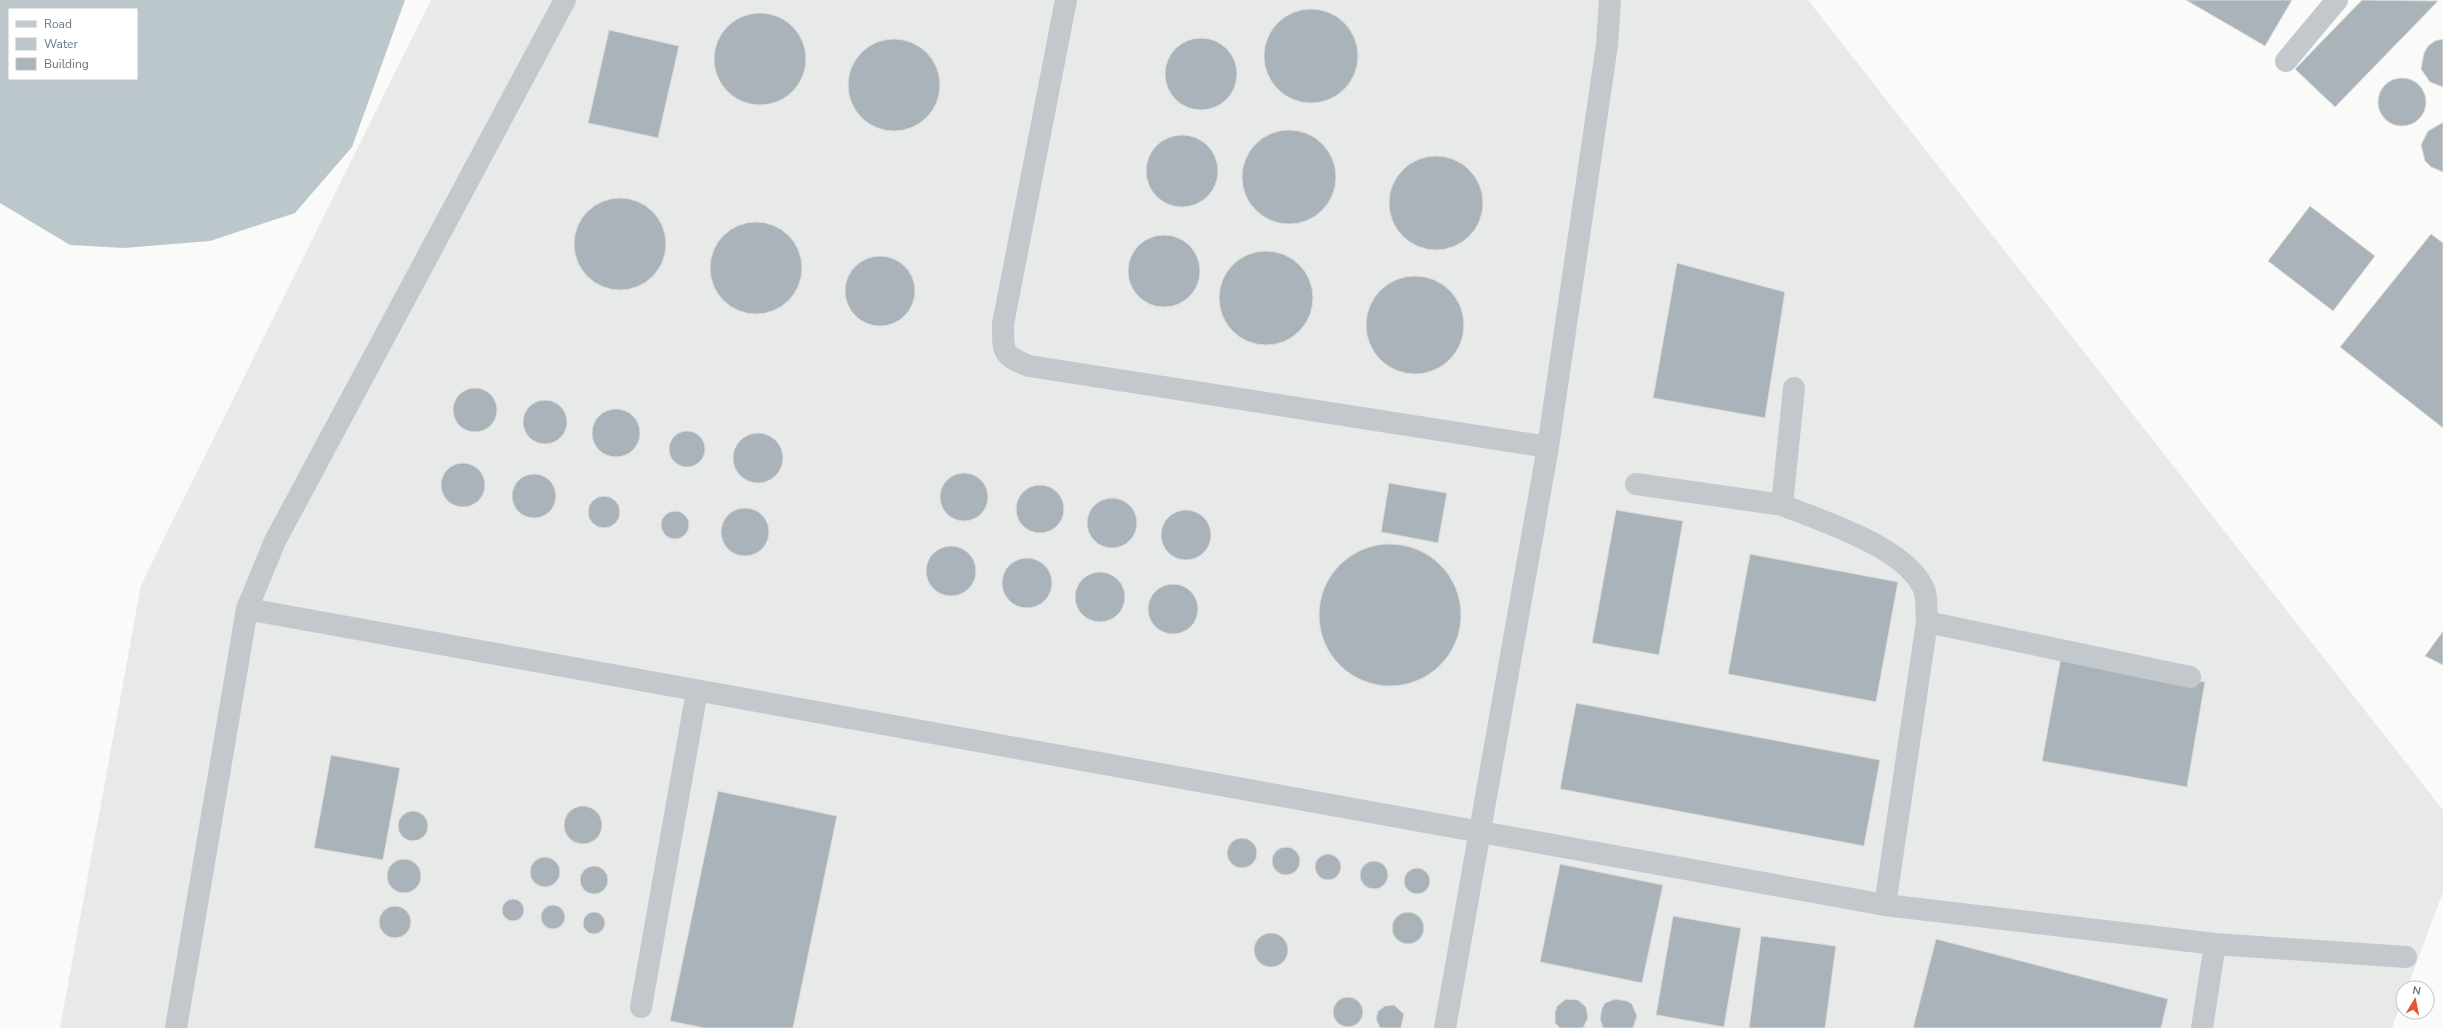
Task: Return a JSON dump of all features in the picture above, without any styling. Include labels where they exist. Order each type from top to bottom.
[{"type":"street","points":[[176,1028],[247,609],[279,534],[565,0]]},
{"type":"street","points":[[1066,0],[1003,324],[1003,350],[1009,358],[1029,366],[1548,447]]},
{"type":"street","points":[[1445,1028],[1548,447],[1607,45],[1610,0]]},
{"type":"street","points":[[2286,61],[2337,0]]},
{"type":"street","points":[[1782,505],[1794,388]]},
{"type":"street","points":[[1636,484],[1782,505],[1848,531],[1887,550],[1913,574],[1924,592],[1927,622],[1885,905]]},
{"type":"street","points":[[247,609],[1885,905],[2215,944],[2406,957]]},
{"type":"street","points":[[1927,622],[2190,677]]},
{"type":"street","points":[[641,1007],[697,690]]},
{"type":"street","points":[[2202,1028],[2215,944]]},
{"type":"shaded area","points":[[431,0],[1808,0],[2443,810],[2443,892],[2410,980],[2395,980],[2395,1020],[2392,1028],[60,1028],[141,585]]},
{"type":"water","points":[[0,0],[405,0],[352,147],[295,213],[210,241],[124,248],[70,245],[0,203]]},
{"type":"building","points":[[2186,0],[2292,0],[2265,46]]},
{"type":"building","points":[[2362,0],[2438,1],[2335,107],[2295,69]]},
{"type":"building","points":[[1311,9],[1329,13],[1344,23],[1354,38],[1358,56],[1354,74],[1344,89],[1329,99],[1311,103],[1293,99],[1278,89],[1268,74],[1264,56],[1268,38],[1278,23],[1293,13]]},
{"type":"building","points":[[760,13],[778,16],[793,26],[803,41],[806,59],[803,77],[793,92],[778,102],[760,105],[742,102],[727,92],[717,77],[714,59],[717,41],[727,26],[742,16]]},
{"type":"building","points":[[609,30],[679,46],[658,138],[588,123]]},
{"type":"building","points":[[1201,38],[1221,44],[1231,54],[1237,74],[1231,94],[1221,104],[1201,110],[1181,104],[1171,94],[1165,74],[1171,54],[1181,44]]},
{"type":"building","points":[[885,39],[903,39],[920,46],[933,59],[940,76],[940,94],[933,111],[920,124],[903,131],[885,131],[868,124],[855,111],[848,94],[848,76],[855,59],[868,46]]},
{"type":"building","points":[[2443,39],[2443,87],[2430,82],[2421,69],[2424,53],[2428,46],[2435,41]]},
{"type":"building","points":[[2397,78],[2407,78],[2416,82],[2422,88],[2425,93],[2425,111],[2416,122],[2407,126],[2397,126],[2388,122],[2382,116],[2378,107],[2378,97],[2382,88],[2388,82]]},
{"type":"building","points":[[2442,123],[2443,172],[2431,167],[2425,161],[2421,145],[2428,131]]},
{"type":"building","points":[[1289,130],[1307,134],[1322,144],[1332,159],[1336,177],[1332,195],[1322,210],[1307,220],[1289,224],[1271,220],[1256,210],[1246,195],[1242,177],[1246,159],[1256,144],[1271,134]]},
{"type":"building","points":[[1182,135],[1202,141],[1212,151],[1218,171],[1212,191],[1202,201],[1182,207],[1162,201],[1152,191],[1146,171],[1152,151],[1162,141]]},
{"type":"building","points":[[1436,156],[1454,160],[1469,170],[1479,185],[1483,203],[1479,221],[1469,236],[1454,246],[1436,250],[1418,246],[1403,236],[1393,221],[1389,203],[1393,185],[1403,170],[1418,160]]},
{"type":"building","points":[[620,198],[638,201],[653,211],[663,226],[666,244],[663,262],[653,277],[638,287],[620,290],[602,287],[587,277],[577,262],[574,244],[577,226],[587,211],[602,201]]},
{"type":"building","points":[[2310,206],[2375,256],[2333,311],[2268,261]]},
{"type":"building","points":[[756,222],[774,225],[789,235],[799,250],[802,268],[799,286],[789,301],[774,311],[756,314],[738,311],[723,301],[713,286],[710,268],[713,250],[723,235],[738,225]]},
{"type":"building","points":[[2431,234],[2443,243],[2443,428],[2340,347]]},
{"type":"building","points":[[1164,235],[1184,241],[1194,251],[1200,271],[1194,291],[1184,301],[1164,307],[1144,301],[1134,291],[1128,271],[1134,251],[1144,241]]},
{"type":"building","points":[[1266,251],[1284,255],[1299,265],[1309,280],[1313,298],[1309,316],[1299,331],[1284,341],[1266,345],[1248,341],[1233,331],[1223,316],[1219,298],[1223,280],[1233,265],[1248,255]]},
{"type":"building","points":[[880,256],[893,259],[905,266],[912,278],[915,291],[912,304],[905,316],[893,323],[880,326],[867,323],[855,316],[848,304],[845,291],[848,278],[855,266],[867,259]]},
{"type":"building","points":[[1677,263],[1785,292],[1765,418],[1653,398]]},
{"type":"building","points":[[1415,276],[1425,277],[1442,284],[1456,298],[1463,315],[1463,335],[1456,352],[1442,366],[1425,373],[1415,374],[1405,373],[1388,366],[1374,352],[1367,335],[1366,325],[1367,315],[1374,298],[1388,284],[1405,277]]},
{"type":"building","points":[[471,388],[479,388],[491,394],[497,406],[497,414],[491,426],[479,432],[471,432],[459,426],[453,414],[453,406],[459,394]]},
{"type":"building","points":[[541,400],[549,400],[561,406],[567,418],[567,426],[561,438],[549,444],[541,444],[529,438],[523,426],[523,418],[529,406]]},
{"type":"building","points":[[616,409],[625,411],[633,416],[638,424],[640,433],[638,442],[633,450],[625,455],[616,457],[607,455],[599,450],[594,442],[592,433],[594,424],[599,416],[607,411]]},
{"type":"building","points":[[687,431],[700,436],[705,449],[700,462],[687,467],[674,462],[669,449],[674,436]]},
{"type":"building","points":[[758,433],[767,435],[778,444],[783,458],[781,467],[772,478],[758,483],[749,481],[738,472],[733,458],[735,449],[744,438]]},
{"type":"building","points":[[459,463],[467,463],[479,469],[485,481],[485,489],[479,501],[467,507],[459,507],[447,501],[441,489],[441,481],[447,469]]},
{"type":"building","points":[[959,473],[969,473],[978,477],[984,483],[987,488],[987,506],[978,517],[969,521],[959,521],[950,517],[944,511],[940,502],[940,492],[944,483],[950,477]]},
{"type":"building","points":[[530,474],[538,474],[550,480],[556,492],[556,500],[550,512],[538,518],[530,518],[518,512],[512,500],[512,492],[518,480]]},
{"type":"building","points":[[1389,483],[1447,493],[1438,543],[1381,532]]},
{"type":"building","points":[[1035,485],[1045,485],[1054,489],[1060,495],[1063,500],[1063,518],[1054,529],[1045,533],[1035,533],[1026,529],[1020,523],[1016,514],[1016,504],[1020,495],[1026,489]]},
{"type":"building","points":[[604,496],[610,497],[617,503],[620,512],[619,518],[613,525],[604,528],[598,527],[591,521],[588,512],[589,506],[595,499]]},
{"type":"building","points":[[1112,498],[1121,500],[1132,509],[1137,523],[1135,532],[1126,543],[1112,548],[1103,546],[1092,537],[1087,523],[1089,514],[1098,503]]},
{"type":"building","points":[[740,508],[750,508],[759,512],[765,518],[768,523],[768,541],[759,552],[750,556],[740,556],[731,552],[725,546],[721,537],[721,527],[725,518],[731,512]]},
{"type":"building","points":[[1186,510],[1195,512],[1206,521],[1211,535],[1209,544],[1200,555],[1186,560],[1177,558],[1166,549],[1161,535],[1163,526],[1172,515]]},
{"type":"building","points":[[1616,510],[1683,521],[1659,655],[1592,643]]},
{"type":"building","points":[[675,511],[681,512],[685,515],[688,519],[688,531],[685,535],[681,538],[675,539],[669,538],[665,535],[662,531],[661,525],[662,519],[665,515],[669,512]]},
{"type":"building","points":[[1397,544],[1424,552],[1441,564],[1456,588],[1460,601],[1460,629],[1456,642],[1441,666],[1417,681],[1404,685],[1383,686],[1356,678],[1339,666],[1324,642],[1320,629],[1319,608],[1327,581],[1339,564],[1363,549],[1376,545]]},
{"type":"building","points":[[951,546],[960,548],[971,557],[976,571],[974,580],[965,591],[951,596],[942,594],[931,585],[926,571],[928,562],[937,551]]},
{"type":"building","points":[[1750,554],[1898,582],[1876,702],[1728,674]]},
{"type":"building","points":[[1027,558],[1036,560],[1047,569],[1052,583],[1050,592],[1041,603],[1027,608],[1018,606],[1007,597],[1002,583],[1004,574],[1013,563]]},
{"type":"building","points":[[1100,572],[1109,574],[1120,583],[1125,597],[1123,606],[1114,617],[1100,622],[1091,620],[1080,611],[1075,597],[1077,588],[1086,577]]},
{"type":"building","points":[[1173,584],[1182,586],[1193,595],[1198,609],[1196,618],[1187,629],[1173,634],[1164,632],[1153,623],[1148,609],[1150,600],[1159,589]]},
{"type":"building","points":[[2443,631],[2443,665],[2425,656]]},
{"type":"building","points":[[2061,657],[2205,682],[2187,787],[2042,761]]},
{"type":"building","points":[[1576,703],[1880,760],[1864,846],[1560,789]]},
{"type":"building","points":[[331,755],[400,768],[383,860],[314,848]]},
{"type":"building","points":[[718,791],[837,816],[793,1028],[704,1028],[670,1021]]},
{"type":"building","points":[[579,806],[587,806],[597,811],[601,818],[601,832],[597,839],[587,844],[579,844],[569,839],[567,836],[564,829],[564,821],[569,811],[572,809]]},
{"type":"building","points":[[413,811],[424,815],[428,826],[424,837],[413,841],[402,837],[398,826],[402,815]]},
{"type":"building","points":[[1242,838],[1253,842],[1257,853],[1253,864],[1242,868],[1231,864],[1227,853],[1231,842]]},
{"type":"building","points":[[1286,847],[1296,851],[1300,861],[1296,871],[1286,875],[1276,871],[1272,861],[1276,851]]},
{"type":"building","points":[[1328,854],[1337,858],[1341,867],[1337,876],[1328,880],[1319,876],[1315,867],[1319,858]]},
{"type":"building","points":[[545,857],[556,861],[560,872],[556,883],[545,887],[534,883],[530,872],[534,861]]},
{"type":"building","points":[[401,859],[407,859],[411,860],[418,866],[421,876],[420,883],[414,890],[407,893],[401,893],[397,892],[390,886],[387,879],[387,873],[388,869],[394,862]]},
{"type":"building","points":[[1374,861],[1384,865],[1388,875],[1384,885],[1374,889],[1364,885],[1360,875],[1364,865]]},
{"type":"building","points":[[1560,864],[1663,885],[1642,983],[1540,962]]},
{"type":"building","points":[[594,866],[604,870],[608,880],[604,890],[594,894],[584,890],[580,880],[584,870]]},
{"type":"building","points":[[1417,868],[1426,872],[1430,881],[1426,890],[1417,894],[1408,890],[1404,881],[1408,872]]},
{"type":"building","points":[[513,899],[517,900],[523,906],[523,914],[517,920],[513,921],[509,920],[503,914],[502,910],[503,906],[509,900]]},
{"type":"building","points":[[553,905],[562,908],[565,917],[562,926],[553,929],[544,926],[541,917],[544,908]]},
{"type":"building","points":[[398,906],[404,908],[409,913],[411,922],[409,931],[404,936],[392,938],[386,936],[381,931],[379,919],[381,913],[386,908]]},
{"type":"building","points":[[594,912],[602,915],[605,923],[602,931],[594,934],[586,931],[583,923],[586,915]]},
{"type":"building","points":[[1408,912],[1417,915],[1421,919],[1424,928],[1421,937],[1417,941],[1408,944],[1399,941],[1395,937],[1392,928],[1395,919],[1399,915]]},
{"type":"building","points":[[1673,916],[1741,928],[1724,1027],[1656,1015]]},
{"type":"building","points":[[1268,933],[1274,933],[1283,938],[1287,944],[1287,956],[1283,962],[1274,967],[1268,967],[1259,962],[1254,953],[1254,947],[1259,938]]},
{"type":"building","points":[[1761,936],[1836,946],[1825,1028],[1749,1028]]},
{"type":"building","points":[[1936,939],[2168,999],[2161,1028],[1913,1028]]},
{"type":"building","points":[[1348,997],[1359,1001],[1363,1012],[1359,1023],[1348,1027],[1337,1023],[1333,1012],[1337,1001]]},
{"type":"building","points":[[1566,999],[1578,1000],[1586,1007],[1588,1018],[1583,1028],[1560,1028],[1555,1023],[1555,1012],[1557,1006]]},
{"type":"building","points":[[1615,999],[1627,1001],[1632,1004],[1637,1016],[1633,1028],[1603,1028],[1600,1019],[1602,1008],[1605,1003]]},
{"type":"building","points":[[1394,1005],[1404,1014],[1401,1028],[1380,1028],[1376,1019],[1378,1011],[1385,1006]]}]
